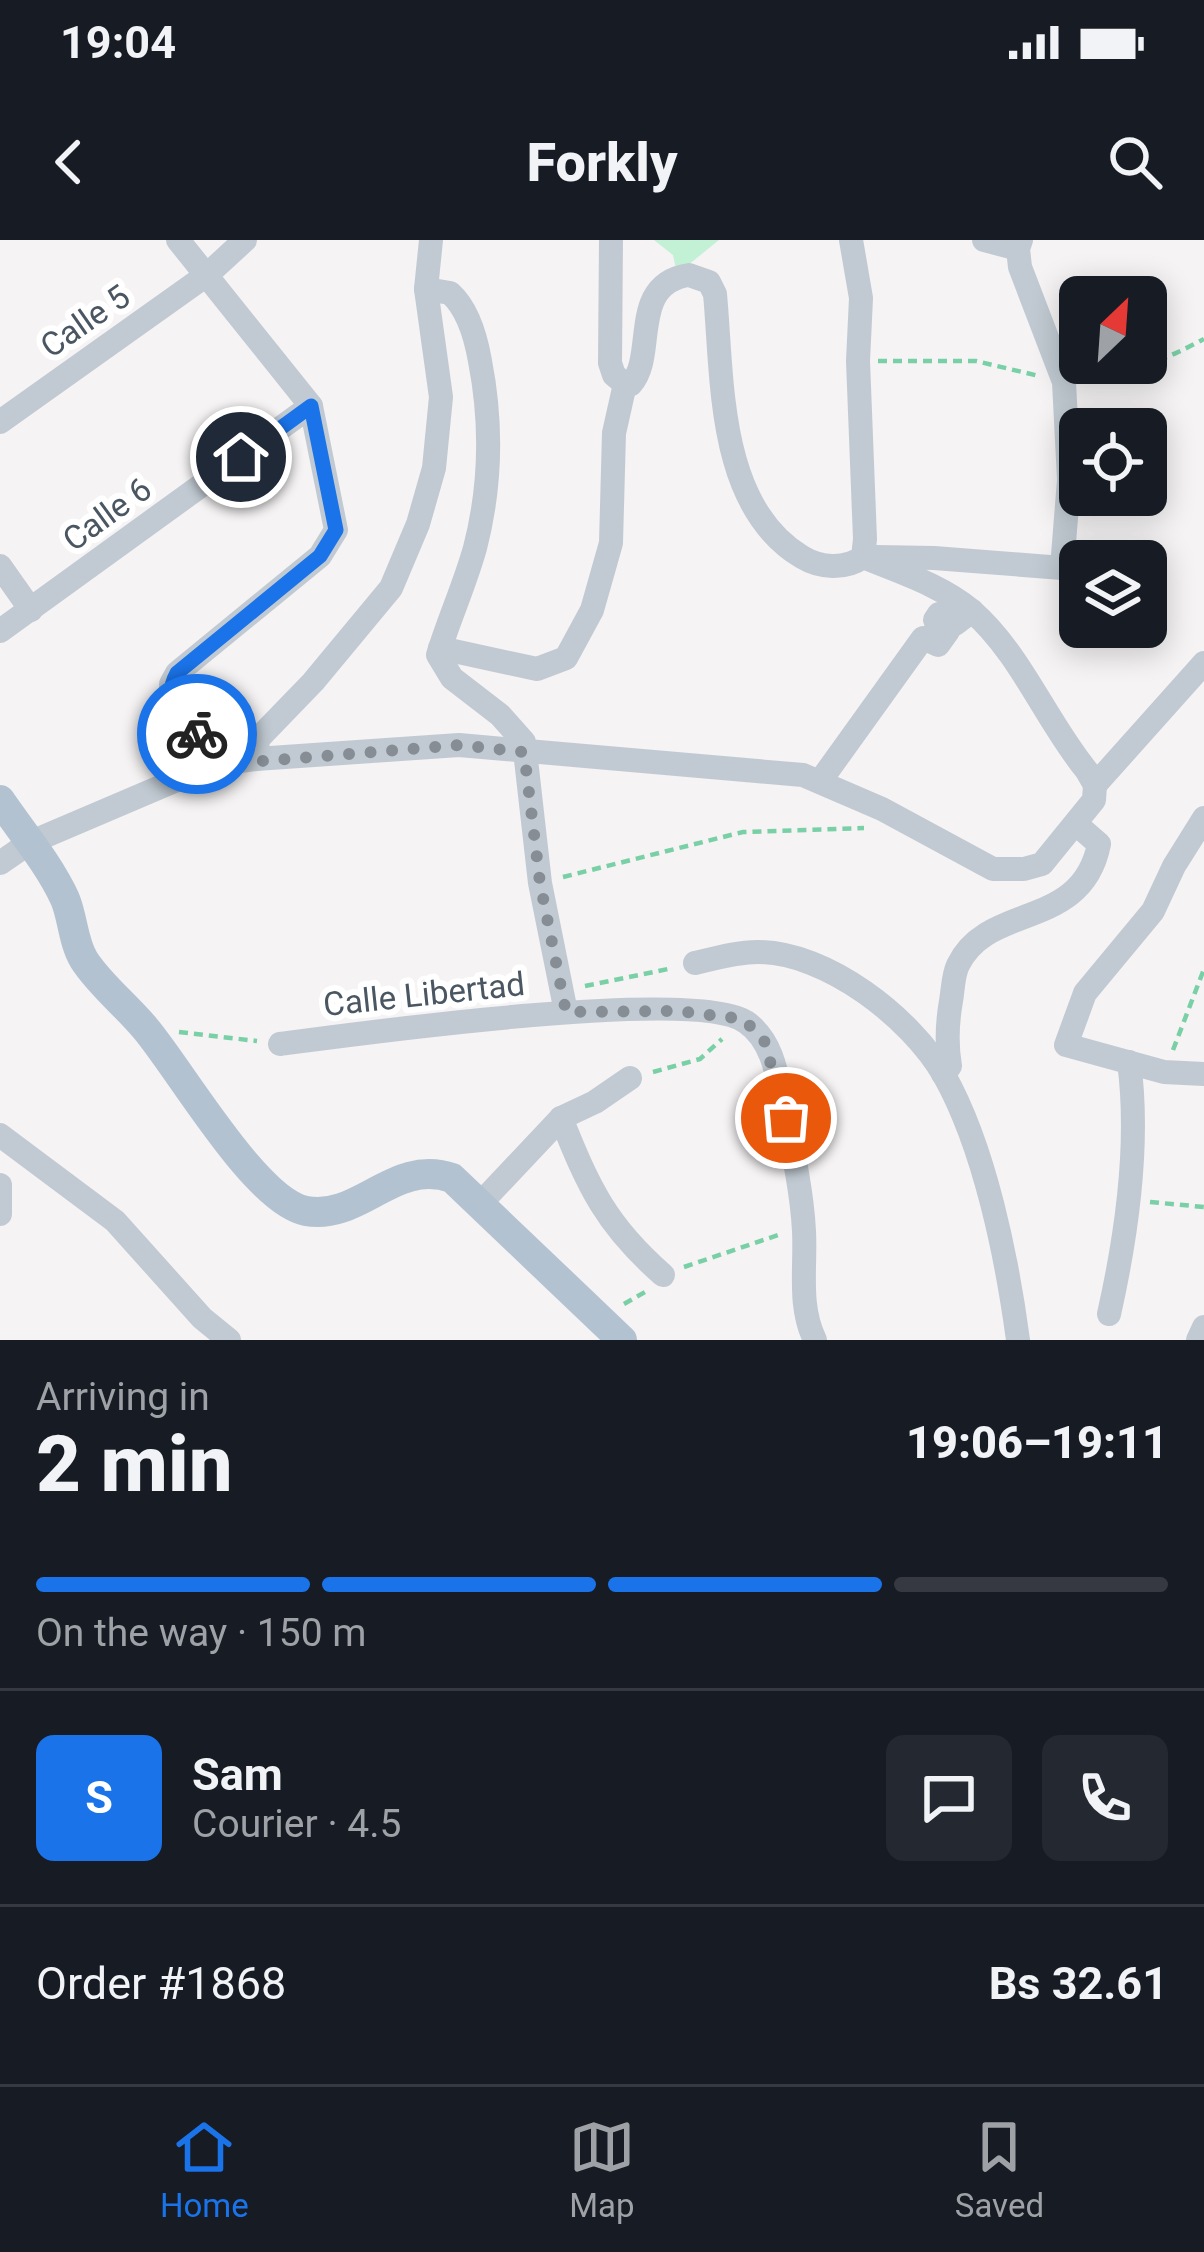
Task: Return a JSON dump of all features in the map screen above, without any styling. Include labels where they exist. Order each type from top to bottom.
[{"type":"main road","points":[[0,800],[65,899],[82,958],[146,1029],[274,1193],[292,1205],[320,1211],[401,1178],[432,1171],[452,1178],[612,1329]]},
{"type":"street","points":[[178,240],[311,406],[336,530],[320,556],[177,673],[171,684],[172,705],[203,739],[212,765]]},
{"type":"street","name":"Calle 5","points":[[0,422],[208,274],[245,240]]},
{"type":"street","points":[[256,759],[258,739],[391,588],[418,524],[434,468],[442,397],[426,289],[431,240]]},
{"type":"street","points":[[610,240],[610,363],[614,375],[625,384],[640,374],[642,337],[664,285],[689,274],[709,282],[715,294],[735,459],[776,538],[810,562],[934,558],[1062,568],[1069,480],[1064,382],[1033,305],[1019,245],[984,240]]},
{"type":"street","points":[[851,240],[861,298],[862,557]]},
{"type":"street","points":[[426,289],[450,293],[465,312],[478,348],[489,425],[487,484],[475,548],[440,648],[442,666],[524,742],[540,883],[564,1001]]},
{"type":"street","points":[[440,648],[537,669],[566,658],[592,610],[611,543],[614,434],[625,384]]},
{"type":"street","name":"Calle 6","points":[[0,631],[311,406]]},
{"type":"street","points":[[0,863],[29,843],[212,765],[459,745],[703,764],[821,780],[993,869],[1042,865],[1094,800],[1095,785],[1002,644],[972,611],[938,588],[862,557]]},
{"type":"street","points":[[0,566],[31,610]]},
{"type":"street","points":[[821,780],[923,638],[938,645],[948,631],[935,620],[939,614],[956,624],[972,611]]},
{"type":"street","points":[[1095,785],[1204,663]]},
{"type":"street","points":[[1204,818],[1153,911],[1085,993],[1066,1045],[1164,1072],[1204,1074]]},
{"type":"street","points":[[943,1074],[950,1066],[946,1027],[957,965],[993,932],[1071,897],[1099,844],[1076,824]]},
{"type":"street","points":[[695,963],[761,952],[805,961],[835,974],[887,1010],[943,1074],[1002,1241],[1018,1340]]},
{"type":"street","name":"Calle Libertad","points":[[280,1044],[564,1001],[743,1019]]},
{"type":"street","points":[[743,1019],[764,1040],[773,1062],[804,1229],[804,1295],[814,1340]]},
{"type":"street","points":[[1109,1314],[1120,1262],[1134,1125],[1129,1062]]},
{"type":"street","points":[[478,1206],[561,1118],[630,1078]]},
{"type":"street","points":[[561,1118],[587,1182],[625,1242],[663,1275]]},
{"type":"street","points":[[0,1135],[115,1221],[202,1318],[229,1340]]},
{"type":"street","points":[[0,1185],[0,1214]]},
{"type":"street","points":[[1198,1340],[1204,1327]]},
{"type":"path","points":[[540,883],[743,832],[794,827],[846,831],[870,826],[882,809]]},
{"type":"path","points":[[564,1001],[695,963]]},
{"type":"path","points":[[1164,1072],[1204,969]]},
{"type":"path","points":[[630,1078],[700,1059],[743,1019]]},
{"type":"path","points":[[146,1029],[280,1044]]},
{"type":"path","points":[[1126,1199],[1204,1207]]},
{"type":"path","points":[[612,1329],[663,1275],[804,1229]]},
{"type":"green space","points":[[654,240],[719,240],[677,274],[673,255]]},
{"type":"way so far","points":[[197,734],[212,765],[459,745],[524,752],[540,883],[566,1012],[678,1011],[743,1019],[764,1040],[786,1118]]},
{"type":"route","points":[[197,734],[172,705],[171,684],[177,673],[320,556],[336,530],[311,406],[241,457]]}]
